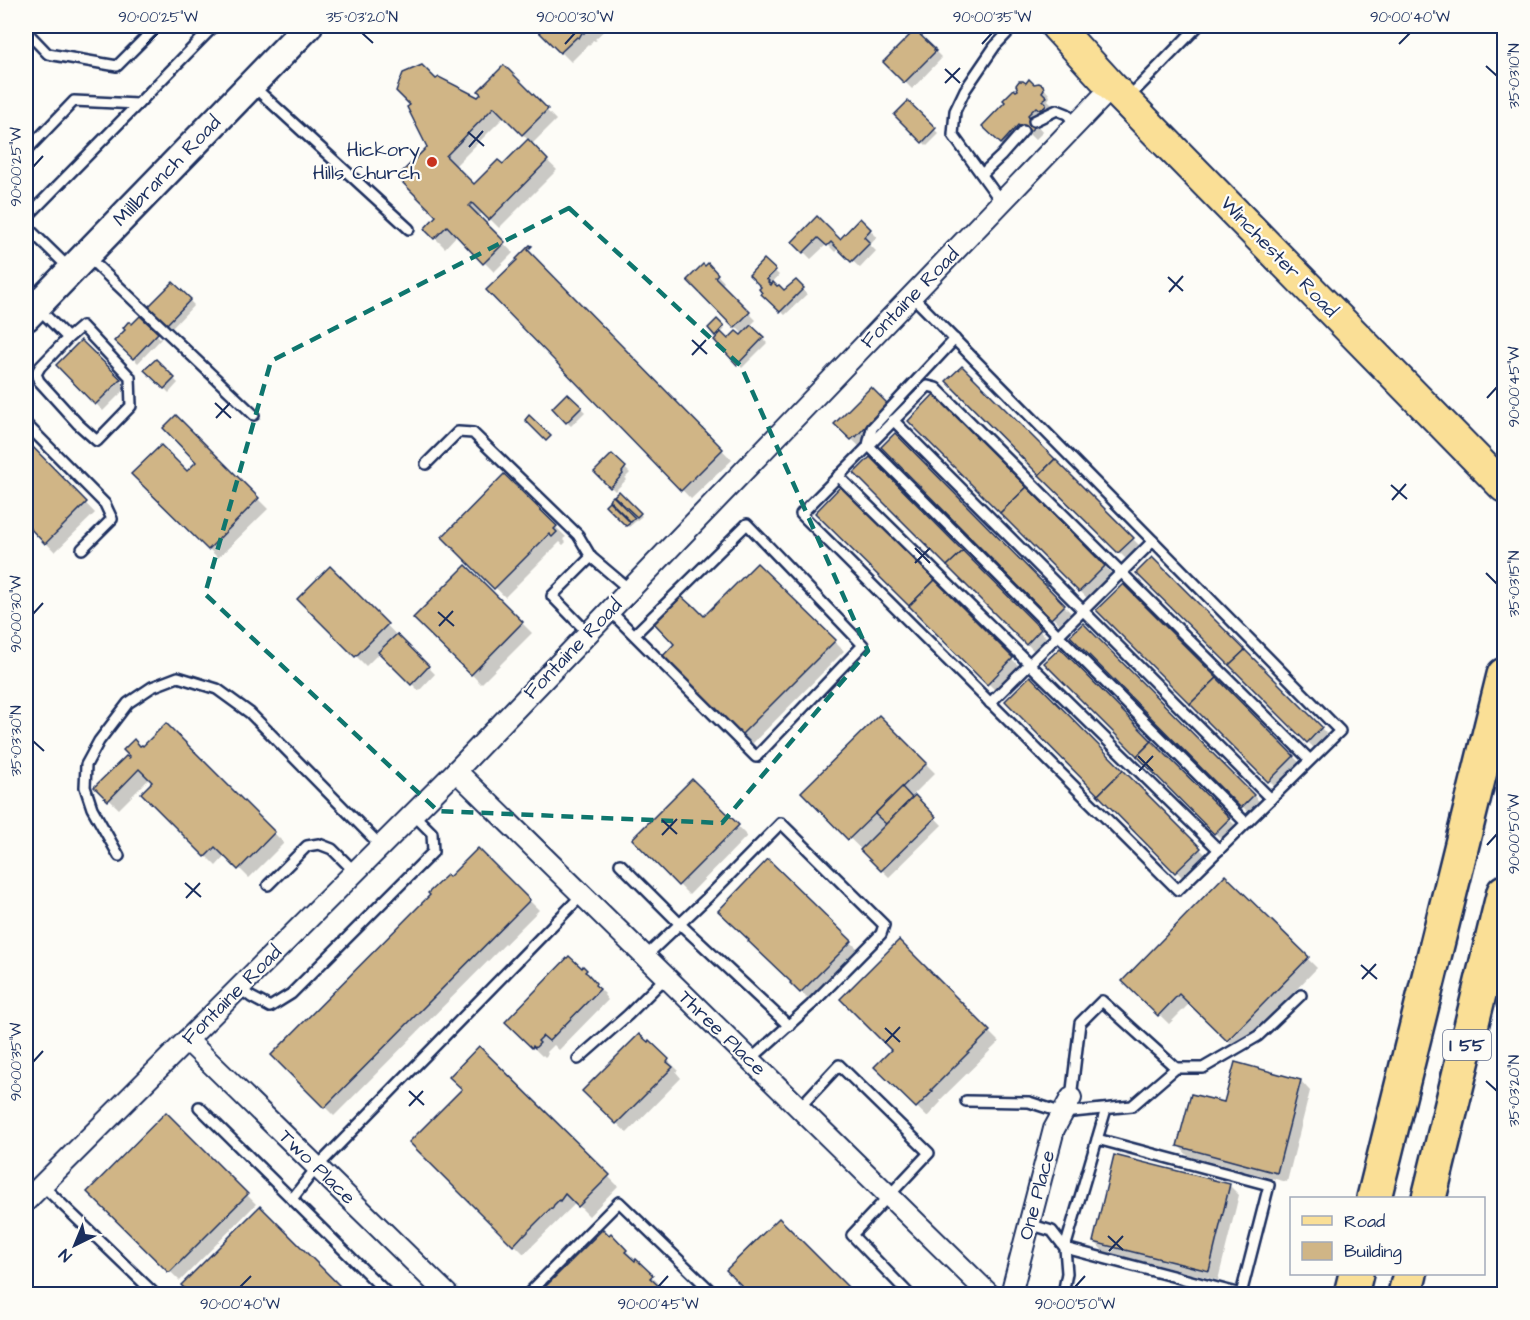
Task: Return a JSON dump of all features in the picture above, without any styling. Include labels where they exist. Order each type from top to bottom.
[{"type":"highway","name":"I 55","points":[[1374,1197],[1504,675]]},
{"type":"highway","name":"I 55","points":[[1428,1197],[1504,892]]},
{"type":"highway","points":[[1351,1294],[1356,1275]]},
{"type":"highway","points":[[1405,1294],[1410,1275]]},
{"type":"main road","name":"Millbranch Road","points":[[31,312],[308,26]]},
{"type":"main road","name":"Winchester Road","points":[[1056,26],[1119,94],[1496,478]]},
{"type":"street","name":"Fontaine Road","points":[[26,1201],[456,771],[1076,125],[1119,94]]},
{"type":"street","name":"Three Place","points":[[456,771],[988,1294]]},
{"type":"street","name":"Two Place","points":[[187,1040],[447,1294]]},
{"type":"street","name":"One Place","points":[[1011,1294],[1054,1129],[1067,1106]]},
{"type":"lane","points":[[26,31],[48,54],[117,66],[157,26]]},
{"type":"lane","points":[[26,218],[214,26]]},
{"type":"lane","points":[[1002,202],[953,135],[955,111],[965,90],[995,46],[1014,26]]},
{"type":"lane","points":[[1119,94],[1198,26]]},
{"type":"lane","points":[[251,84],[409,229]]},
{"type":"lane","points":[[26,151],[74,101],[138,104]]},
{"type":"lane","points":[[1034,120],[1057,110],[1067,114],[1076,125]]},
{"type":"lane","points":[[982,174],[1023,131]]},
{"type":"lane","points":[[26,226],[79,262],[254,415]]},
{"type":"lane","points":[[912,296],[1340,731],[1178,890],[801,514],[928,386],[936,388],[1310,760]]},
{"type":"lane","points":[[31,312],[69,338]]},
{"type":"lane","points":[[82,326],[130,377],[130,406],[97,441],[78,424],[39,381],[36,374],[69,338],[82,326]]},
{"type":"lane","points":[[868,445],[872,428],[955,339]]},
{"type":"lane","points":[[893,420],[1271,798]]},
{"type":"lane","points":[[26,424],[105,504],[112,519],[82,549]]},
{"type":"lane","points":[[426,464],[458,432],[473,433],[578,535],[591,556],[630,590]]},
{"type":"lane","points":[[868,445],[1246,823]]},
{"type":"lane","points":[[838,476],[1219,850]]},
{"type":"lane","points":[[610,610],[634,635],[756,757],[863,645],[747,524],[634,635]]},
{"type":"lane","points":[[990,703],[1154,541]]},
{"type":"lane","points":[[588,633],[552,596],[591,556]]},
{"type":"lane","points":[[119,856],[92,808],[85,787],[86,765],[99,741],[128,703],[152,687],[178,677],[217,689],[250,713],[381,846]]},
{"type":"lane","points":[[239,988],[270,1007],[291,993],[433,852],[432,833],[413,814]]},
{"type":"lane","points":[[645,957],[781,823],[884,925],[881,934],[811,1005],[750,1060]]},
{"type":"lane","points":[[268,885],[307,846],[319,844],[332,849],[355,872]]},
{"type":"lane","points":[[620,864],[789,1026]]},
{"type":"lane","points":[[292,1199],[317,1167],[582,895]]},
{"type":"lane","points":[[578,1059],[628,1015],[666,977]]},
{"type":"lane","points":[[966,1101],[1029,1102],[1106,1109],[1132,1106],[1176,1068],[1203,1068],[1258,1036],[1301,995]]},
{"type":"lane","points":[[1067,1106],[1080,1023],[1102,1001],[1176,1068]]},
{"type":"lane","points":[[799,1108],[839,1065],[929,1153],[852,1235],[909,1294]]},
{"type":"lane","points":[[199,1107],[388,1294]]},
{"type":"lane","points":[[1063,1294],[1067,1273],[1065,1248],[1106,1109]]},
{"type":"lane","points":[[1029,1224],[1052,1231],[1065,1248],[1241,1294],[1269,1185],[1097,1139]]},
{"type":"lane","points":[[42,1185],[155,1294]]},
{"type":"lane","points":[[528,1294],[620,1202],[714,1294]]},
{"type":"highlighted area","points":[[569,208],[741,366],[868,651],[722,823],[438,811],[205,594],[271,361]]},
{"type":"building","points":[[533,26],[589,26],[579,38],[577,37],[560,53]]},
{"type":"building","points":[[915,30],[936,51],[904,83],[883,62]]},
{"type":"building","name":"Hickory Hills Church","points":[[422,65],[436,79],[439,77],[478,97],[481,94],[478,91],[504,65],[548,109],[522,135],[494,107],[446,156],[474,184],[498,160],[503,164],[528,139],[548,160],[489,220],[472,203],[469,206],[505,242],[483,264],[447,226],[434,239],[424,229],[436,216],[397,177],[427,147],[407,107],[410,105],[396,91],[403,73]]},
{"type":"building","points":[[1029,79],[1034,84],[1043,85],[1042,92],[1047,97],[1043,100],[1046,103],[1045,107],[1040,110],[1036,107],[1028,115],[1037,124],[1027,134],[1018,125],[1001,144],[982,126],[1014,89],[1018,90],[1016,85],[1019,81],[1026,83]]},
{"type":"building","points":[[908,101],[936,128],[922,143],[894,115]]},
{"type":"building","points":[[817,216],[840,239],[860,218],[871,229],[864,237],[870,243],[851,262],[831,242],[827,246],[818,238],[803,253],[792,242]]},
{"type":"building","points":[[530,245],[532,246],[528,250],[723,449],[681,491],[486,290]]},
{"type":"building","points":[[764,259],[776,270],[767,279],[771,285],[773,282],[784,290],[796,280],[804,288],[780,312],[761,294],[759,289],[761,287],[749,275]]},
{"type":"building","points":[[708,263],[718,274],[715,277],[750,312],[734,328],[687,280],[703,264],[705,266]]},
{"type":"building","points":[[173,282],[191,299],[167,324],[148,307]]},
{"type":"building","points":[[140,316],[158,333],[133,359],[114,341],[125,330],[123,328],[128,322],[132,324]]},
{"type":"building","points":[[717,319],[724,326],[715,336],[708,328]]},
{"type":"building","points":[[751,325],[764,337],[737,365],[714,340],[721,332],[728,339],[736,331],[741,335]]},
{"type":"building","points":[[81,340],[121,379],[95,405],[56,365]]},
{"type":"building","points":[[156,359],[175,378],[164,389],[144,370]]},
{"type":"building","points":[[962,366],[1055,459],[1039,475],[946,381]]},
{"type":"building","points":[[871,387],[887,403],[885,408],[851,440],[834,424]]},
{"type":"building","points":[[567,393],[582,407],[566,423],[552,408]]},
{"type":"building","points":[[934,394],[1027,487],[1000,513],[908,421]]},
{"type":"building","points":[[176,415],[259,498],[208,550],[131,474],[161,445],[187,471],[196,462],[163,428]]},
{"type":"building","points":[[529,415],[551,436],[546,441],[525,420]]},
{"type":"building","points":[[895,433],[1065,605],[1051,619],[881,447]]},
{"type":"building","points":[[26,440],[87,502],[45,544],[26,524]]},
{"type":"building","points":[[612,454],[626,467],[623,474],[610,488],[594,472]]},
{"type":"building","points":[[870,457],[963,551],[947,566],[854,473]]},
{"type":"building","points":[[1055,459],[1134,538],[1118,553],[1039,475]]},
{"type":"building","points":[[504,474],[557,526],[554,529],[557,532],[552,537],[549,534],[494,589],[442,537]]},
{"type":"building","points":[[841,486],[935,580],[909,606],[815,513]]},
{"type":"building","points":[[1027,487],[1105,566],[1079,592],[1000,513]]},
{"type":"building","points":[[619,491],[641,513],[637,517],[614,496]]},
{"type":"building","points":[[613,496],[635,518],[631,522],[609,500]]},
{"type":"building","points":[[609,501],[630,522],[629,524],[626,526],[605,505]]},
{"type":"building","points":[[963,551],[1041,629],[1026,645],[947,566]]},
{"type":"building","points":[[1152,557],[1245,650],[1229,665],[1136,573]]},
{"type":"building","points":[[757,563],[836,640],[741,735],[662,657],[674,644],[654,623],[681,596],[704,616]]},
{"type":"building","points":[[466,565],[523,622],[471,675],[413,618]]},
{"type":"building","points":[[330,566],[388,624],[355,657],[297,599]]},
{"type":"building","points":[[935,580],[1013,658],[987,685],[909,606]]},
{"type":"building","points":[[1123,584],[1217,678],[1190,704],[1096,610]]},
{"type":"building","points":[[1083,623],[1254,795],[1241,808],[1070,636]]},
{"type":"building","points":[[397,634],[429,666],[411,685],[378,652]]},
{"type":"building","points":[[1060,648],[1152,741],[1137,756],[1044,663]]},
{"type":"building","points":[[1245,650],[1322,727],[1307,743],[1229,665]]},
{"type":"building","points":[[1030,676],[1123,770],[1098,795],[1005,701]]},
{"type":"building","points":[[1217,678],[1294,756],[1268,782],[1190,704]]},
{"type":"building","points":[[879,715],[927,763],[848,840],[801,792]]},
{"type":"building","points":[[166,723],[275,832],[238,870],[215,847],[205,857],[141,793],[152,782],[139,769],[108,801],[94,787],[126,756],[130,757],[123,750],[134,739],[140,746],[143,746]]},
{"type":"building","points":[[1152,741],[1230,818],[1214,834],[1137,756]]},
{"type":"building","points":[[1123,770],[1201,848],[1175,873],[1098,795]]},
{"type":"building","points":[[692,779],[739,825],[678,886],[632,839]]},
{"type":"building","points":[[902,787],[912,798],[886,824],[875,814]]},
{"type":"building","points":[[915,795],[936,817],[881,871],[860,850]]},
{"type":"building","points":[[478,848],[530,900],[324,1108],[271,1055],[430,895],[428,893],[447,875],[449,877]]},
{"type":"building","points":[[768,859],[852,941],[800,993],[718,911]]},
{"type":"building","points":[[1225,875],[1309,957],[1227,1041],[1179,994],[1158,1016],[1122,981]]},
{"type":"building","points":[[899,940],[990,1031],[916,1108],[874,1067],[891,1050],[840,999]]},
{"type":"building","points":[[569,956],[587,970],[585,972],[600,989],[549,1041],[543,1036],[538,1041],[540,1043],[532,1048],[505,1022]]},
{"type":"building","points":[[639,1034],[669,1059],[667,1062],[673,1067],[616,1124],[582,1091]]},
{"type":"building","points":[[479,1046],[610,1175],[578,1207],[565,1194],[513,1246],[409,1142],[462,1089],[449,1077]]},
{"type":"building","points":[[1235,1062],[1301,1080],[1277,1173],[1177,1146],[1191,1094],[1224,1102]]},
{"type":"building","points":[[166,1112],[248,1194],[170,1272],[87,1192]]},
{"type":"building","points":[[1114,1155],[1230,1184],[1209,1271],[1093,1242]]},
{"type":"building","points":[[260,1206],[348,1294],[190,1294],[181,1285]]},
{"type":"building","points":[[779,1218],[855,1294],[750,1294],[726,1270]]},
{"type":"building","points":[[603,1229],[609,1235],[611,1233],[627,1250],[625,1252],[653,1275],[650,1278],[671,1294],[538,1294]]},
{"type":"place","name":"Hickory Hills Church","points":[[432,162]]}]
